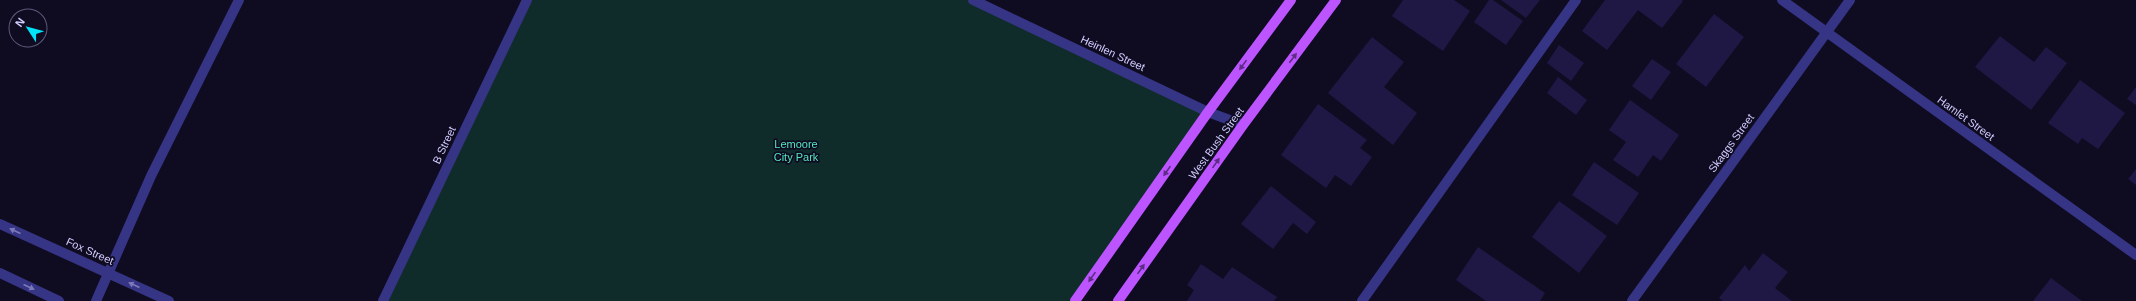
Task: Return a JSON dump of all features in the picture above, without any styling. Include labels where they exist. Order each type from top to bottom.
[{"type":"main road","points":[[1075,301],[1208,112],[1291,0]]},
{"type":"main road","name":"West Bush Street","points":[[1118,301],[1243,125],[1336,0]]},
{"type":"street","points":[[96,301],[151,176],[239,0]]},
{"type":"street","name":"B Street","points":[[383,301],[527,0]]},
{"type":"street","name":"Heinlen Street","points":[[973,0],[1208,112],[1243,125]]},
{"type":"street","points":[[1362,301],[1576,0]]},
{"type":"street","name":"Hamlet Street","points":[[1782,0],[2136,255]]},
{"type":"street","name":"Skaggs Street","points":[[1632,301],[1850,0]]},
{"type":"street","name":"Fox Street","points":[[0,224],[169,301]]},
{"type":"street","points":[[0,273],[59,301]]},
{"type":"green space","name":"Lemoore City Park","points":[[527,0],[973,0],[1208,112],[1074,301],[383,301]]},
{"type":"building","points":[[1403,0],[1454,0],[1470,11],[1443,51],[1392,16]]},
{"type":"building","points":[[1489,0],[1493,0],[1523,21],[1506,45],[1474,22]]},
{"type":"building","points":[[1501,0],[1540,0],[1526,18]]},
{"type":"building","points":[[1605,0],[1683,1],[1662,28],[1638,10],[1607,50],[1582,31]]},
{"type":"building","points":[[1714,14],[1744,37],[1706,87],[1676,64]]},
{"type":"building","points":[[2000,36],[2034,62],[2046,47],[2067,63],[2031,110],[1975,67]]},
{"type":"building","points":[[1372,37],[1404,62],[1384,87],[1417,113],[1393,145],[1328,93]]},
{"type":"building","points":[[1559,45],[1584,63],[1571,81],[1547,63]]},
{"type":"building","points":[[1652,59],[1671,72],[1651,100],[1632,86]]},
{"type":"building","points":[[1558,77],[1587,100],[1576,115],[1547,93]]},
{"type":"building","points":[[2080,80],[2125,113],[2098,149],[2082,138],[2078,144],[2048,123]]},
{"type":"building","points":[[2136,87],[2136,105],[2127,99]]},
{"type":"building","points":[[1630,100],[1679,135],[1661,161],[1653,155],[1638,177],[1613,160],[1626,142],[1609,130]]},
{"type":"building","points":[[1318,104],[1367,140],[1360,148],[1372,157],[1351,186],[1335,175],[1326,188],[1281,155]]},
{"type":"building","points":[[1594,162],[1639,193],[1617,225],[1572,195]]},
{"type":"building","points":[[2136,169],[2136,185],[2128,179]]},
{"type":"building","points":[[1271,186],[1316,222],[1307,234],[1293,223],[1273,249],[1241,224]]},
{"type":"building","points":[[1559,201],[1607,236],[1579,273],[1532,237]]},
{"type":"building","points":[[1478,247],[1545,293],[1540,301],[1486,301],[1456,280]]},
{"type":"building","points":[[1763,253],[1788,272],[1775,288],[1792,301],[1723,301],[1719,298],[1745,265],[1749,271]]},
{"type":"building","points":[[1201,264],[1223,279],[1232,267],[1277,297],[1274,301],[1187,301],[1194,290],[1187,285]]},
{"type":"building","points":[[2051,278],[2082,301],[2033,301]]}]
